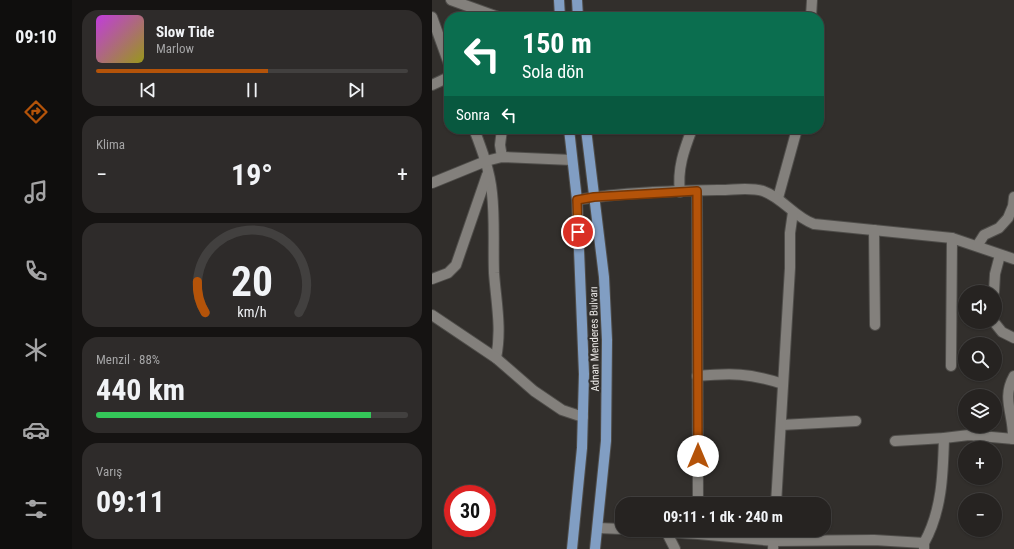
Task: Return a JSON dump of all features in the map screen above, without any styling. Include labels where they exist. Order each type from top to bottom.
[{"type":"main road","points":[[559,0],[560,12]]},
{"type":"main road","points":[[577,0],[578,12]]},
{"type":"main road","name":"Adnan Menderes Bulvarı","points":[[569,134],[577,200],[584,374],[581,456],[572,549]]},
{"type":"main road","name":"Adnan Menderes Bulvarı","points":[[587,134],[604,277],[607,340],[606,441],[595,549]]},
{"type":"street","points":[[452,0],[484,12]]},
{"type":"street","points":[[811,12],[812,0]]},
{"type":"street","points":[[432,17],[444,50]]},
{"type":"street","points":[[432,85],[444,79]]},
{"type":"street","points":[[476,134],[486,161],[492,192],[494,274],[500,342],[496,358]]},
{"type":"street","points":[[501,134],[500,145],[502,157]]},
{"type":"street","points":[[680,192],[678,178],[681,157],[690,134]]},
{"type":"street","points":[[778,198],[796,134]]},
{"type":"street","points":[[432,184],[486,161],[502,157],[572,160]]},
{"type":"street","points":[[432,279],[448,273],[456,265],[488,174]]},
{"type":"street","points":[[577,200],[594,197],[755,189],[778,198],[801,218],[814,224],[952,238],[1014,259]]},
{"type":"street","points":[[697,191],[698,497]]},
{"type":"street","points":[[977,246],[984,235],[999,228],[1008,218],[1013,206],[1014,198]]},
{"type":"street","points":[[776,497],[790,268],[790,233],[794,212]]},
{"type":"street","points":[[874,230],[875,325]]},
{"type":"street","points":[[951,366],[952,238]]},
{"type":"street","points":[[994,285],[995,274],[1000,255]]},
{"type":"street","points":[[432,315],[496,358],[534,391],[562,410],[583,417]]},
{"type":"street","points":[[1000,329],[1002,332],[1014,338]]},
{"type":"street","points":[[697,376],[729,373],[743,374],[783,384]]},
{"type":"street","points":[[895,441],[969,435],[1014,439],[1013,420],[1007,399],[1008,388],[1014,376]]},
{"type":"street","points":[[781,425],[856,420]]},
{"type":"street","points":[[727,537],[773,545],[874,544],[924,546],[937,515],[944,472],[944,438]]},
{"type":"street","points":[[598,528],[615,529]]},
{"type":"street","points":[[669,537],[675,549]]},
{"type":"route","points":[[578,232],[577,200],[594,197],[697,191],[698,456]]}]
